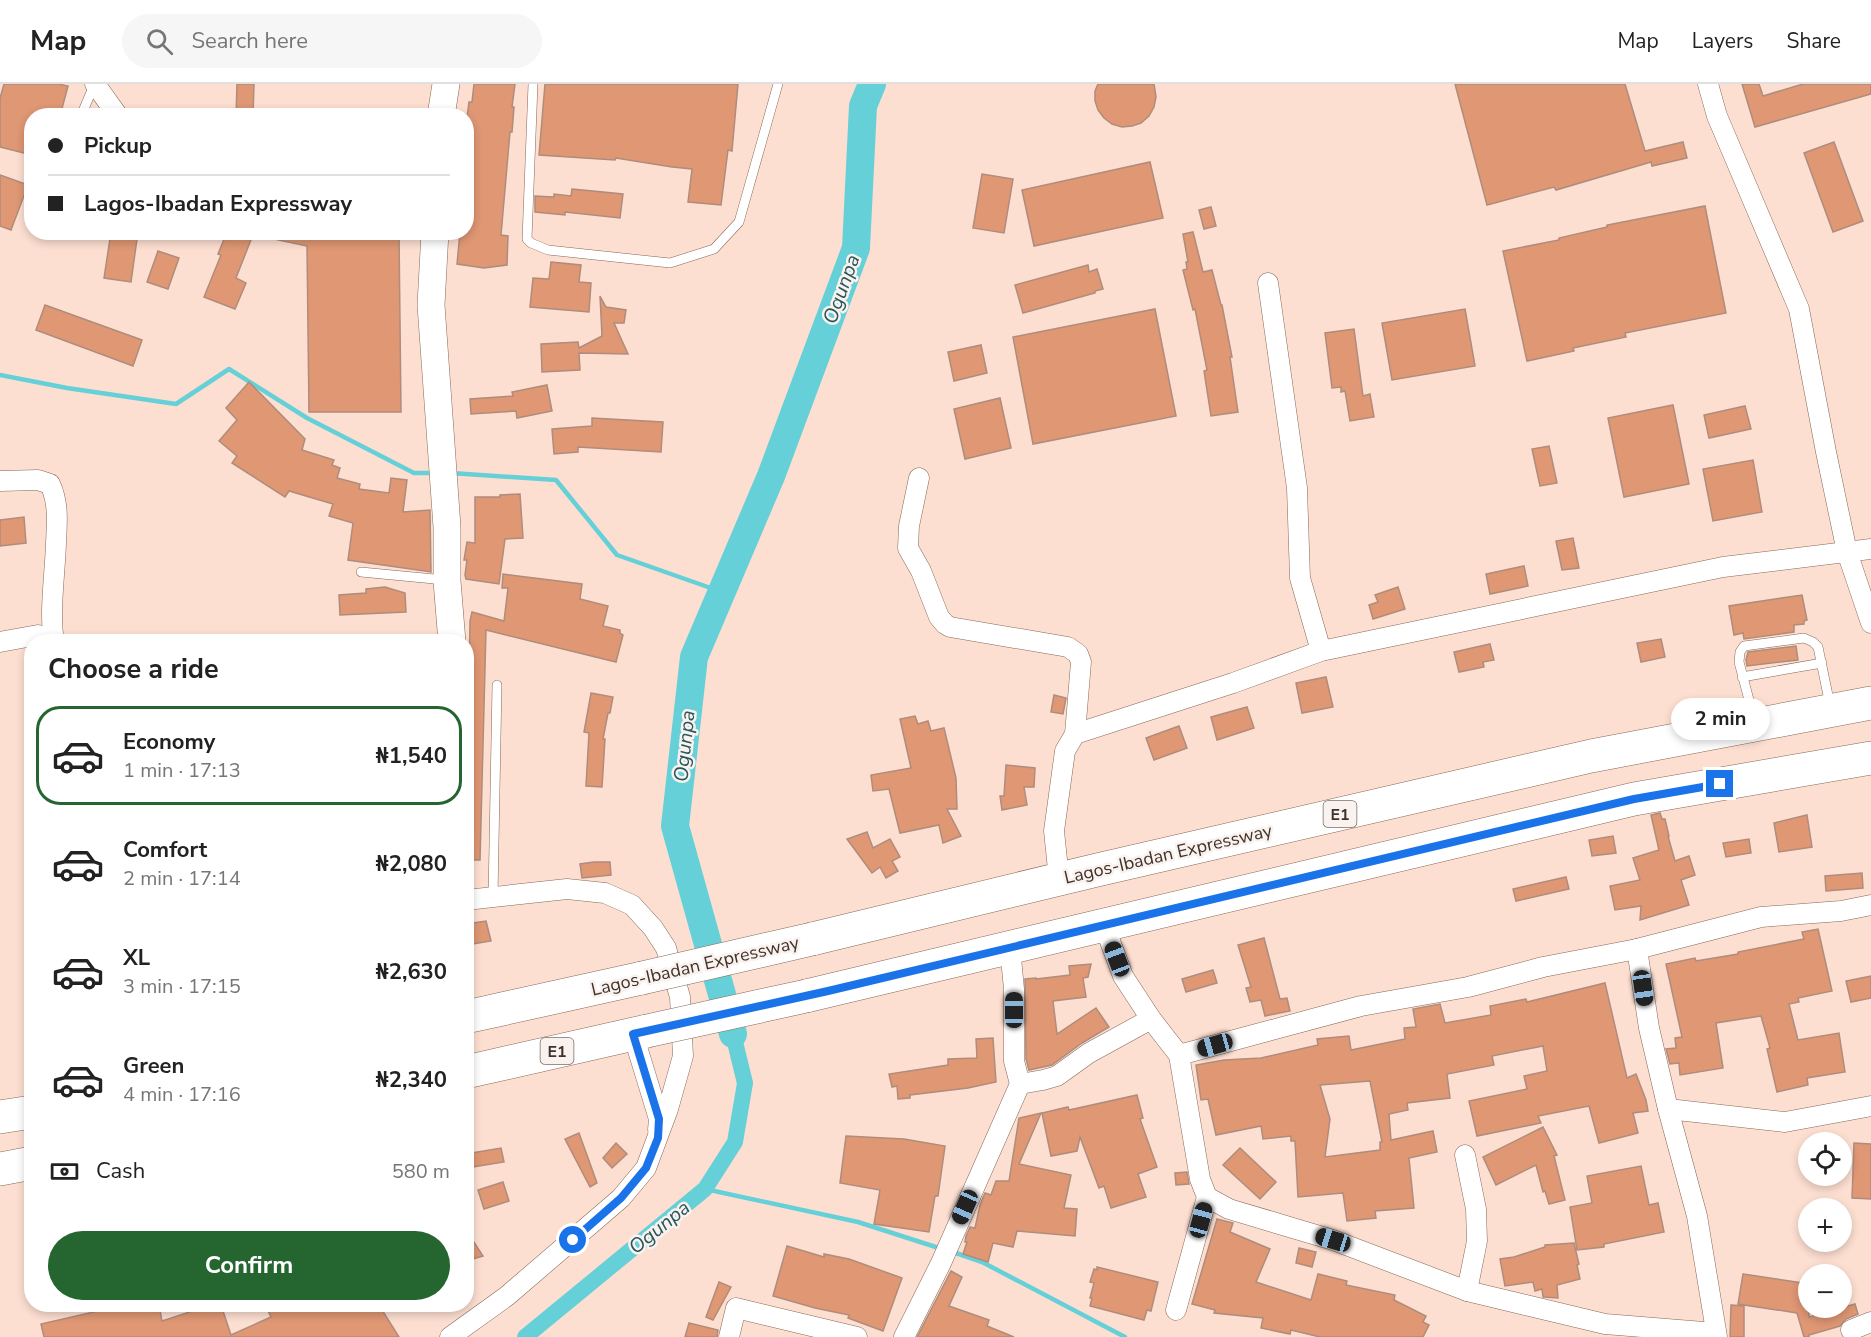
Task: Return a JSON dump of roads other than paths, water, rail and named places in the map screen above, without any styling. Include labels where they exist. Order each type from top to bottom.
[{"type":"highway","name":"Lagos-Ibadan Expressway","points":[[474,1015],[813,939],[1059,879],[1591,756],[1871,703]]},
{"type":"highway","name":"E1","points":[[474,1070],[806,996],[1634,799],[1871,758]]},
{"type":"highway","points":[[0,1117],[24,1113]]},
{"type":"highway","points":[[0,1169],[24,1164]]},
{"type":"street","points":[[95,84],[112,108]]},
{"type":"street","points":[[442,108],[446,84]]},
{"type":"street","points":[[1708,84],[1717,116],[1799,309],[1847,552],[1871,623]]},
{"type":"street","points":[[435,240],[431,305],[447,527],[447,580],[451,634]]},
{"type":"street","points":[[1268,283],[1297,488],[1300,578],[1321,651]]},
{"type":"street","points":[[918,478],[909,526],[908,548],[921,571],[939,617],[945,624],[950,627],[1068,647],[1078,654],[1081,662],[1075,735],[1065,751],[1054,831],[1059,879]]},
{"type":"street","points":[[0,481],[38,480],[50,484],[55,494],[58,516],[54,634]]},
{"type":"street","points":[[1075,735],[1233,683],[1321,651],[1723,567],[1871,549]]},
{"type":"street","points":[[0,642],[24,638]]},
{"type":"street","points":[[450,1337],[507,1296],[621,1198],[646,1168],[658,1138],[683,1056],[680,998],[666,948],[653,928],[632,905],[605,893],[567,889],[474,899]]},
{"type":"street","points":[[1179,1055],[1361,1006],[1468,987],[1543,967],[1637,949],[1761,917],[1841,911],[1871,905]]},
{"type":"street","points":[[1104,926],[1123,976],[1151,1019],[1179,1055],[1200,1179],[1207,1197],[1176,1310]]},
{"type":"street","points":[[904,1337],[949,1244],[1020,1084],[1014,1061],[1014,989],[1010,948]]},
{"type":"street","points":[[1207,1197],[1229,1209],[1333,1240],[1467,1291],[1605,1324],[1716,1335],[1697,1216],[1649,1028],[1637,949]]},
{"type":"street","points":[[1020,1084],[1043,1080],[1063,1072],[1089,1053],[1151,1019]]},
{"type":"street","points":[[640,1033],[659,1119],[658,1138]]},
{"type":"street","points":[[1668,1109],[1785,1122],[1871,1106]]},
{"type":"street","points":[[1465,1155],[1476,1209],[1477,1241],[1467,1291]]},
{"type":"street","points":[[729,1337],[736,1308],[857,1337]]},
{"type":"street","points":[[1851,1329],[1871,1322]]},
{"type":"lane","points":[[84,108],[95,84]]},
{"type":"lane","points":[[533,84],[527,239],[548,250],[670,263],[714,249],[739,222],[778,84]]},
{"type":"lane","points":[[361,572],[447,580]]},
{"type":"lane","points":[[1755,724],[1739,657],[1744,646],[1803,638],[1813,642],[1818,647],[1822,663],[1830,710]]},
{"type":"lane","points":[[1742,677],[1822,663]]},
{"type":"lane","points":[[493,897],[497,685]]},
{"type":"waterway","name":"Ogunpa","points":[[733,1034],[675,826],[694,657],[771,476],[856,248],[863,106],[872,84]]},
{"type":"waterway","points":[[0,375],[67,388],[176,404],[229,369],[307,418],[414,473],[434,473]]},
{"type":"waterway","points":[[451,473],[556,480],[617,555],[722,592]]},
{"type":"waterway","name":"Ogunpa","points":[[525,1337],[705,1189],[735,1142],[745,1083],[733,1034]]},
{"type":"waterway","points":[[705,1189],[858,1222],[942,1249]]},
{"type":"waterway","points":[[953,1252],[982,1262],[1125,1337]]}]
